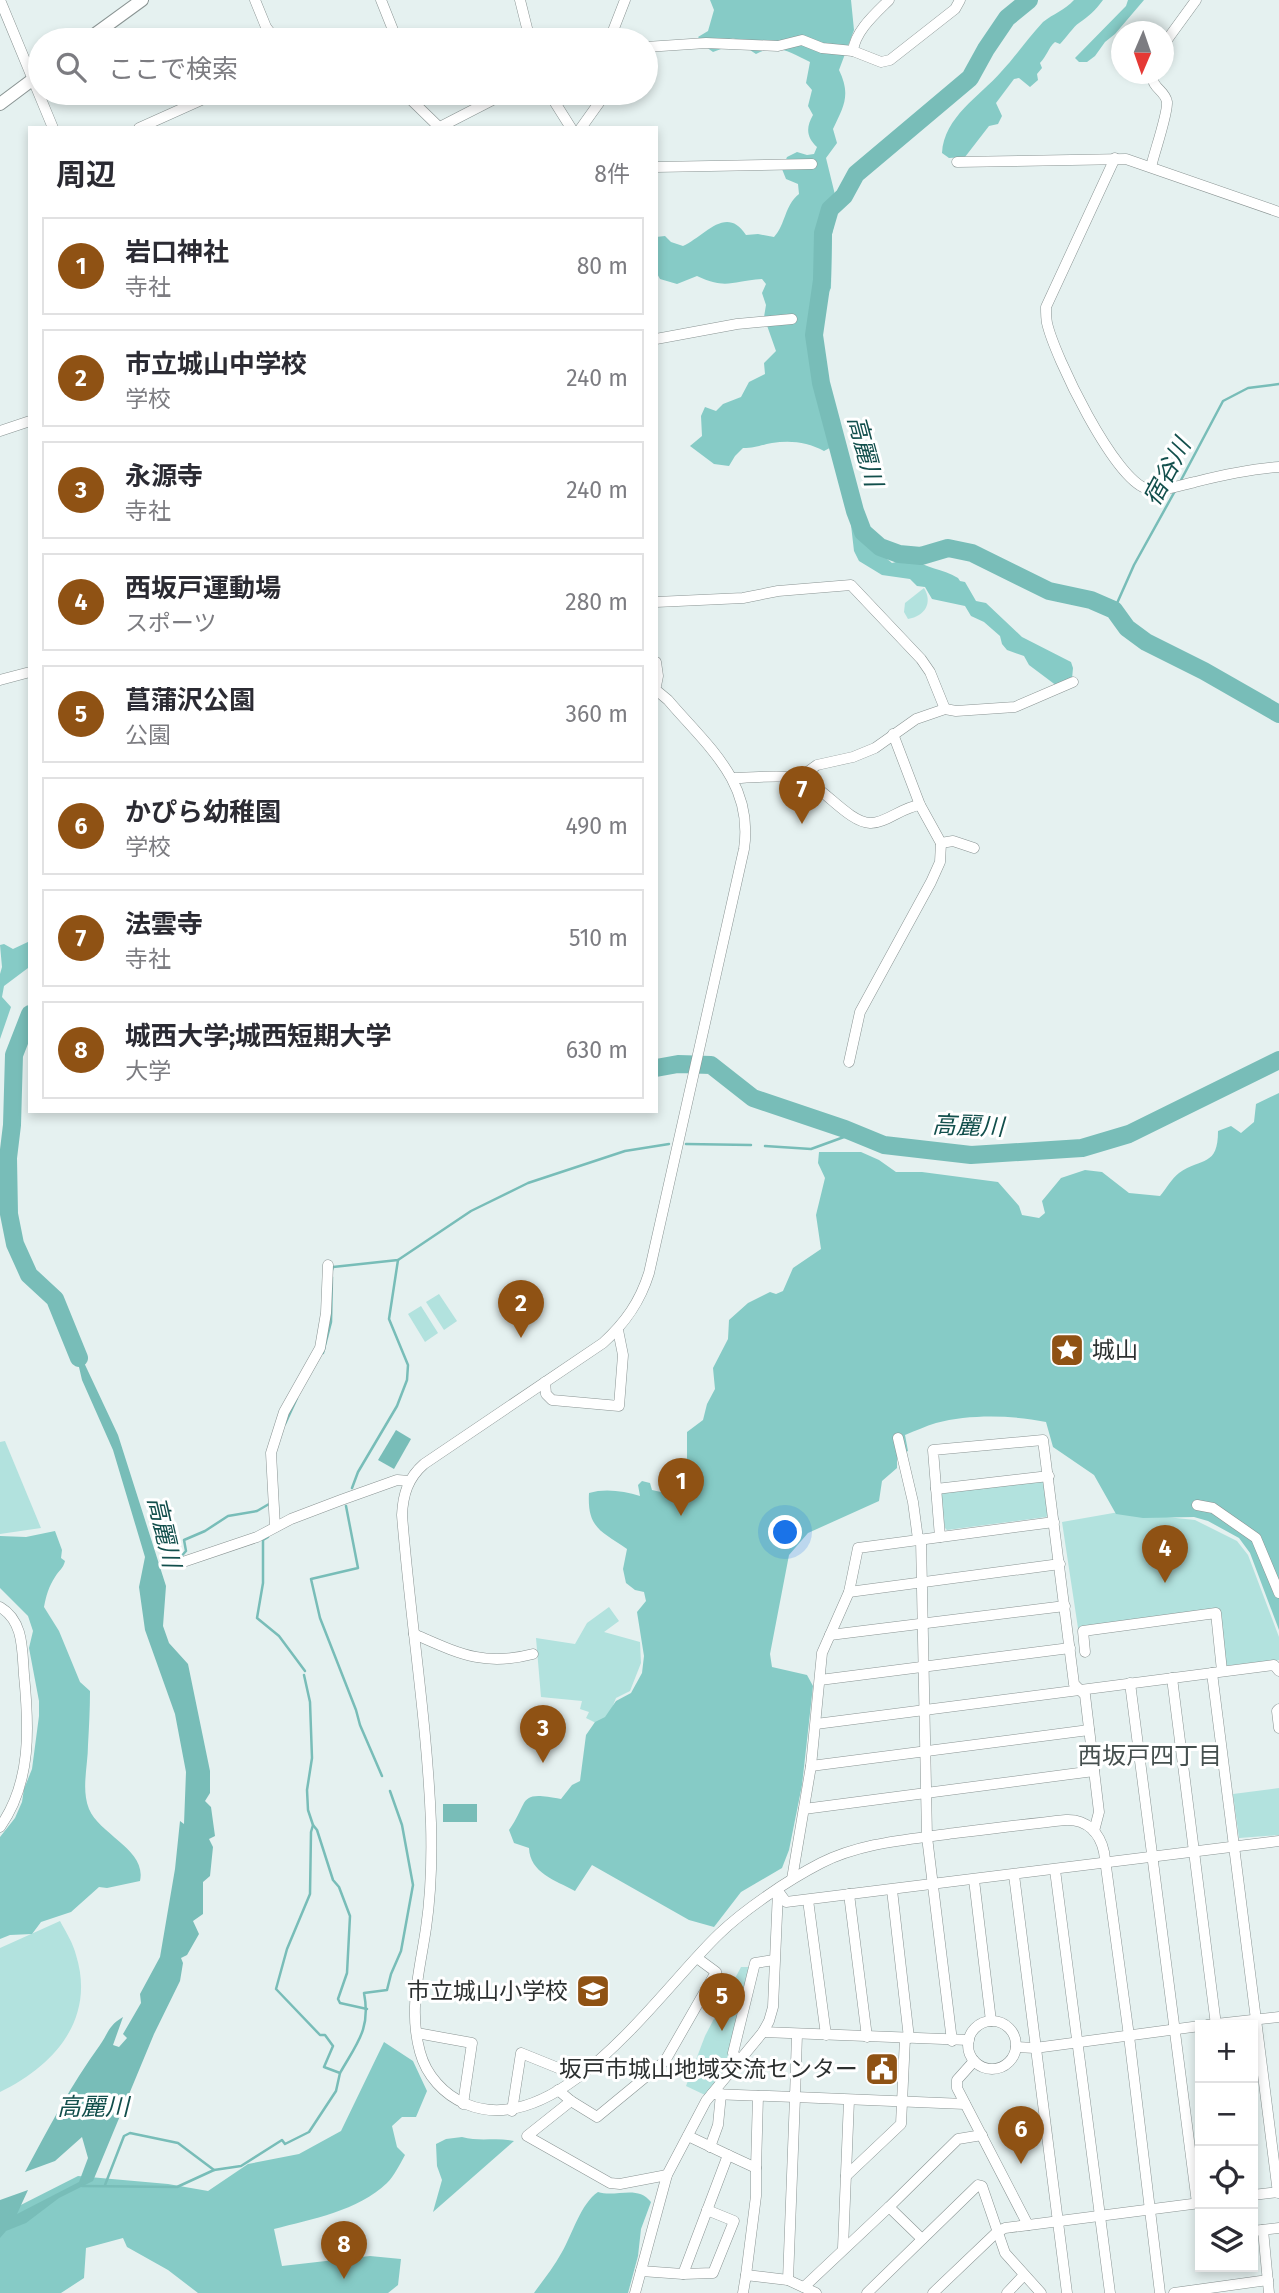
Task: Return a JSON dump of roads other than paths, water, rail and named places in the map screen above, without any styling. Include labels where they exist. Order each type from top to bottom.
[{"type":"main road","points":[[104,28],[142,0]]},
{"type":"main road","points":[[0,104],[28,84]]},
{"type":"street","points":[[1,0],[28,58]]},
{"type":"street","points":[[255,0],[267,28]]},
{"type":"street","points":[[381,0],[393,28]]},
{"type":"street","points":[[520,0],[527,28]]},
{"type":"street","points":[[614,28],[625,0]]},
{"type":"street","points":[[853,51],[853,44],[866,25],[889,0]]},
{"type":"street","points":[[1174,30],[1196,0]]},
{"type":"street","points":[[658,46],[706,43],[778,46],[802,40],[822,48],[853,51],[881,62],[890,60],[954,3]]},
{"type":"street","points":[[1151,167],[1167,106],[1164,95],[1153,84]]},
{"type":"street","points":[[46,105],[52,126]]},
{"type":"street","points":[[143,126],[190,105]]},
{"type":"street","points":[[417,105],[439,126]]},
{"type":"street","points":[[442,126],[483,105]]},
{"type":"street","points":[[557,105],[570,126]]},
{"type":"street","points":[[582,126],[597,105]]},
{"type":"street","points":[[1115,158],[1050,297],[1046,320],[1051,339],[1104,446],[1142,487],[1156,489],[1254,469],[1279,467]]},
{"type":"street","points":[[957,162],[1115,158],[1151,167],[1279,212]]},
{"type":"street","points":[[658,167],[812,164]]},
{"type":"street","points":[[658,340],[737,324],[792,319]]},
{"type":"street","points":[[0,431],[28,422]]},
{"type":"street","points":[[658,602],[743,598],[778,591],[851,585],[921,659],[930,672],[945,709]]},
{"type":"street","points":[[0,680],[28,673]]},
{"type":"street","points":[[799,778],[817,765],[853,757],[874,748],[916,719],[945,709],[956,711],[1015,707],[1073,682]]},
{"type":"street","points":[[658,690],[733,778],[745,808],[746,833],[649,1273],[637,1303],[618,1330],[603,1343],[424,1464],[409,1480],[404,1497],[402,1515],[431,1822],[427,1925],[415,1984],[419,2049],[434,2080],[464,2104],[491,2111],[512,2111],[538,2102],[558,2090],[612,2048],[719,1934],[745,1912],[792,1880],[842,1853],[876,1844],[927,1837],[1066,1820],[1079,1821],[1094,1831],[1101,1841],[1105,1862],[1160,2293]]},
{"type":"street","points":[[849,1062],[860,1012],[932,882],[940,862],[941,843],[920,805],[893,734]]},
{"type":"street","points":[[733,778],[799,778],[856,819],[866,823],[877,823],[910,806],[920,805]]},
{"type":"street","points":[[941,843],[953,841],[974,848]]},
{"type":"street","points":[[275,1527],[271,1453],[284,1412],[320,1348],[326,1313],[328,1265]]},
{"type":"street","points":[[545,1382],[546,1394],[552,1400],[619,1406],[623,1355],[618,1330]]},
{"type":"street","points":[[898,1438],[914,1502],[919,1539],[927,1837],[953,2040]]},
{"type":"street","points":[[940,1536],[933,1450],[1043,1440],[1074,1684],[1082,1690]]},
{"type":"street","points":[[936,1489],[1049,1476]]},
{"type":"street","points":[[183,1562],[257,1537],[290,1519],[397,1480],[409,1480]]},
{"type":"street","points":[[1197,1505],[1213,1508],[1256,1538],[1279,1593]]},
{"type":"street","points":[[792,1880],[811,1766],[822,1653],[849,1592],[858,1548],[1054,1522]]},
{"type":"street","points":[[849,1592],[1059,1564]]},
{"type":"street","points":[[830,1635],[1065,1606]]},
{"type":"street","points":[[0,1607],[10,1615],[20,1634],[28,1735],[16,1798],[0,1827]]},
{"type":"street","points":[[1085,1652],[1083,1631],[1216,1614],[1217,1672],[1234,1847],[1278,2192],[1258,2195]]},
{"type":"street","points":[[414,1634],[482,1660],[533,1654]]},
{"type":"street","points":[[820,1680],[1070,1648]]},
{"type":"street","points":[[816,1724],[1273,1665],[1279,1671]]},
{"type":"street","points":[[1083,1677],[1082,1690],[1099,1812],[1094,1831]]},
{"type":"street","points":[[1172,1678],[1212,2020]]},
{"type":"street","points":[[1130,1683],[1195,2174]]},
{"type":"street","points":[[1279,1709],[1279,1728]]},
{"type":"street","points":[[811,1766],[1089,1730]]},
{"type":"street","points":[[804,1809],[1094,1771]]},
{"type":"street","points":[[778,1891],[786,1902],[808,1900],[1279,1841]]},
{"type":"street","points":[[1055,1870],[1110,2293]]},
{"type":"street","points":[[1014,1875],[1067,2293]]},
{"type":"street","points":[[974,1880],[991,2021]]},
{"type":"street","points":[[846,2176],[899,2127],[902,2121],[907,2038],[892,1890]]},
{"type":"street","points":[[635,2293],[667,2175],[688,2136],[769,2021],[773,2007],[778,1891]]},
{"type":"street","points":[[849,1894],[867,2036]]},
{"type":"street","points":[[808,1900],[826,2035]]},
{"type":"street","points":[[558,2090],[597,2117],[665,2062],[716,1972],[697,1958]]},
{"type":"street","points":[[739,2062],[733,2053],[755,1963],[774,1960]]},
{"type":"street","points":[[1250,2020],[1279,2017]]},
{"type":"street","points":[[991,2021],[1000,2022],[1008,2027],[1015,2038],[1016,2048],[1012,2058],[1001,2067],[986,2068],[974,2061],[969,2040],[977,2027],[991,2021]]},
{"type":"street","points":[[1016,2048],[1035,2048],[1195,2027]]},
{"type":"street","points":[[763,2032],[969,2040]]},
{"type":"street","points":[[418,2034],[472,2043],[464,2104]]},
{"type":"street","points":[[788,2280],[797,2034]]},
{"type":"street","points":[[512,2111],[521,2053],[578,2076]]},
{"type":"street","points":[[974,2061],[957,2080],[957,2088],[1028,2225]]},
{"type":"street","points":[[716,2094],[965,2104]]},
{"type":"street","points":[[710,2147],[719,2125],[716,2094]]},
{"type":"street","points":[[743,2293],[756,2196],[758,2096]]},
{"type":"street","points":[[843,2248],[849,2100]]},
{"type":"street","points":[[571,2101],[527,2136],[610,2183],[620,2184],[667,2175]]},
{"type":"street","points":[[804,2287],[958,2139],[982,2135]]},
{"type":"street","points":[[688,2136],[756,2168]]},
{"type":"street","points":[[683,2274],[728,2155]]},
{"type":"street","points":[[867,2293],[978,2185],[982,2186],[1005,2253],[1041,2293]]},
{"type":"street","points":[[933,2293],[997,2232],[1028,2225],[1195,2203]]},
{"type":"street","points":[[889,2207],[922,2239]]},
{"type":"street","points":[[641,2271],[713,2273],[734,2221],[707,2210]]},
{"type":"street","points":[[1269,2293],[1258,2231],[1279,2228]]},
{"type":"street","points":[[746,2275],[788,2280],[816,2293]]},
{"type":"street","points":[[1007,2293],[1024,2275]]},
{"type":"street","points":[[1174,2293],[1236,2289],[1268,2280]]},
{"type":"water","name":"高麗川","points":[[72,1337],[118,1435],[166,1586],[163,1626],[169,1643],[188,1664],[210,1771],[210,1793],[205,1801],[211,1807],[215,1836],[209,1839],[213,1847],[210,1876],[203,1882],[203,1914],[193,1921],[199,1934],[187,1955],[181,1958],[183,1963],[180,1981],[154,2034],[93,2181],[59,2198],[26,2223],[6,2231],[0,2238],[0,2200],[28,2190],[17,2214],[79,2182],[88,2158],[82,2137],[55,2161],[25,2172],[79,2076],[112,2026],[123,2017],[113,2045],[119,2047],[127,2038],[123,2034],[141,2003],[140,1994],[160,1957],[180,1821],[184,1824],[186,1772],[175,1714],[145,1630],[139,1587],[145,1557],[113,1450],[82,1380]]},
{"type":"water","points":[[396,1430],[411,1439],[394,1469],[378,1460]]},
{"type":"water","points":[[443,1804],[477,1804],[477,1822],[443,1822]]},
{"type":"waterway","name":"高麗川","points":[[1029,0],[1007,18],[970,78],[856,174],[844,196],[830,209],[823,233],[822,280],[814,335],[821,383],[855,511],[863,532],[880,547],[899,554],[921,556],[948,548],[972,553],[1049,591],[1091,600],[1114,610],[1127,628],[1146,642],[1204,671],[1279,714]]},
{"type":"waterway","name":"宿谷川","points":[[1180,482],[1223,401],[1248,388],[1279,384]]},
{"type":"waterway","name":"宿谷川","points":[[1114,610],[1134,565],[1175,491]]},
{"type":"waterway","name":"高麗川","points":[[28,1019],[14,1055],[8,1158],[9,1214],[15,1244],[29,1275],[55,1299],[79,1358]]},
{"type":"waterway","name":"高麗川","points":[[658,1068],[678,1064],[711,1065],[753,1098],[884,1145],[971,1155],[1082,1148],[1129,1134],[1279,1060]]},
{"type":"waterway","points":[[765,1146],[811,1149],[855,1133]]},
{"type":"waterway","points":[[332,1270],[333,1267],[398,1260],[471,1211],[528,1183],[625,1151],[669,1144]]},
{"type":"waterway","points":[[686,1144],[751,1145]]},
{"type":"waterway","points":[[352,1488],[358,1472],[397,1406],[407,1380],[408,1365],[389,1319],[398,1260]]},
{"type":"waterway","points":[[323,1353],[331,1322],[332,1277]]},
{"type":"waterway","points":[[285,1424],[297,1398]]},
{"type":"waterway","points":[[158,1566],[177,1561],[186,1551],[184,1540],[205,1531],[228,1516],[257,1511],[269,1504]]},
{"type":"waterway","points":[[346,1506],[358,1568],[311,1579],[320,1618],[382,1776]]},
{"type":"waterway","points":[[268,1537],[263,1540],[263,1583],[257,1618],[279,1636],[305,1671]]},
{"type":"waterway","points":[[105,2185],[124,2136],[130,2133],[178,2143],[214,2170],[241,2166],[282,2140],[285,2144],[309,2132],[336,2091],[340,2073],[324,2067],[333,2046],[325,2035],[320,2035],[276,1989],[287,1949],[310,1894],[313,1825],[308,1810],[307,1790],[312,1758],[310,1702],[304,1675]]},
{"type":"waterway","points":[[340,2073],[364,2026],[364,1993],[387,1990],[401,1951],[413,1885],[402,1825],[390,1791]]},
{"type":"waterway","points":[[313,1825],[333,1880],[339,1887],[350,1916],[347,1973],[338,1999],[340,2003],[367,2009]]},
{"type":"waterway","points":[[82,2186],[177,2187],[214,2170]]},
{"type":"place","name":"法雲寺","points":[[802,824]]},
{"type":"place","name":"市立城山中学校","points":[[521,1338]]},
{"type":"place","name":"城山","points":[[1067,1350]]},
{"type":"place","name":"岩口神社","points":[[681,1516]]},
{"type":"place","name":"西坂戸運動場","points":[[1165,1583]]},
{"type":"place","name":"永源寺","points":[[543,1763]]},
{"type":"place","name":"市立城山小学校","points":[[593,1991]]},
{"type":"place","name":"菖蒲沢公園","points":[[722,2031]]},
{"type":"place","name":"坂戸市城山地域交流センター","points":[[882,2069]]},
{"type":"place","name":"かぴら幼稚園","points":[[1021,2164]]},
{"type":"place","name":"城西大学;城西短期大学","points":[[344,2279]]},
{"type":"district","name":"西坂戸四丁目","points":[[1150,1756]]}]
